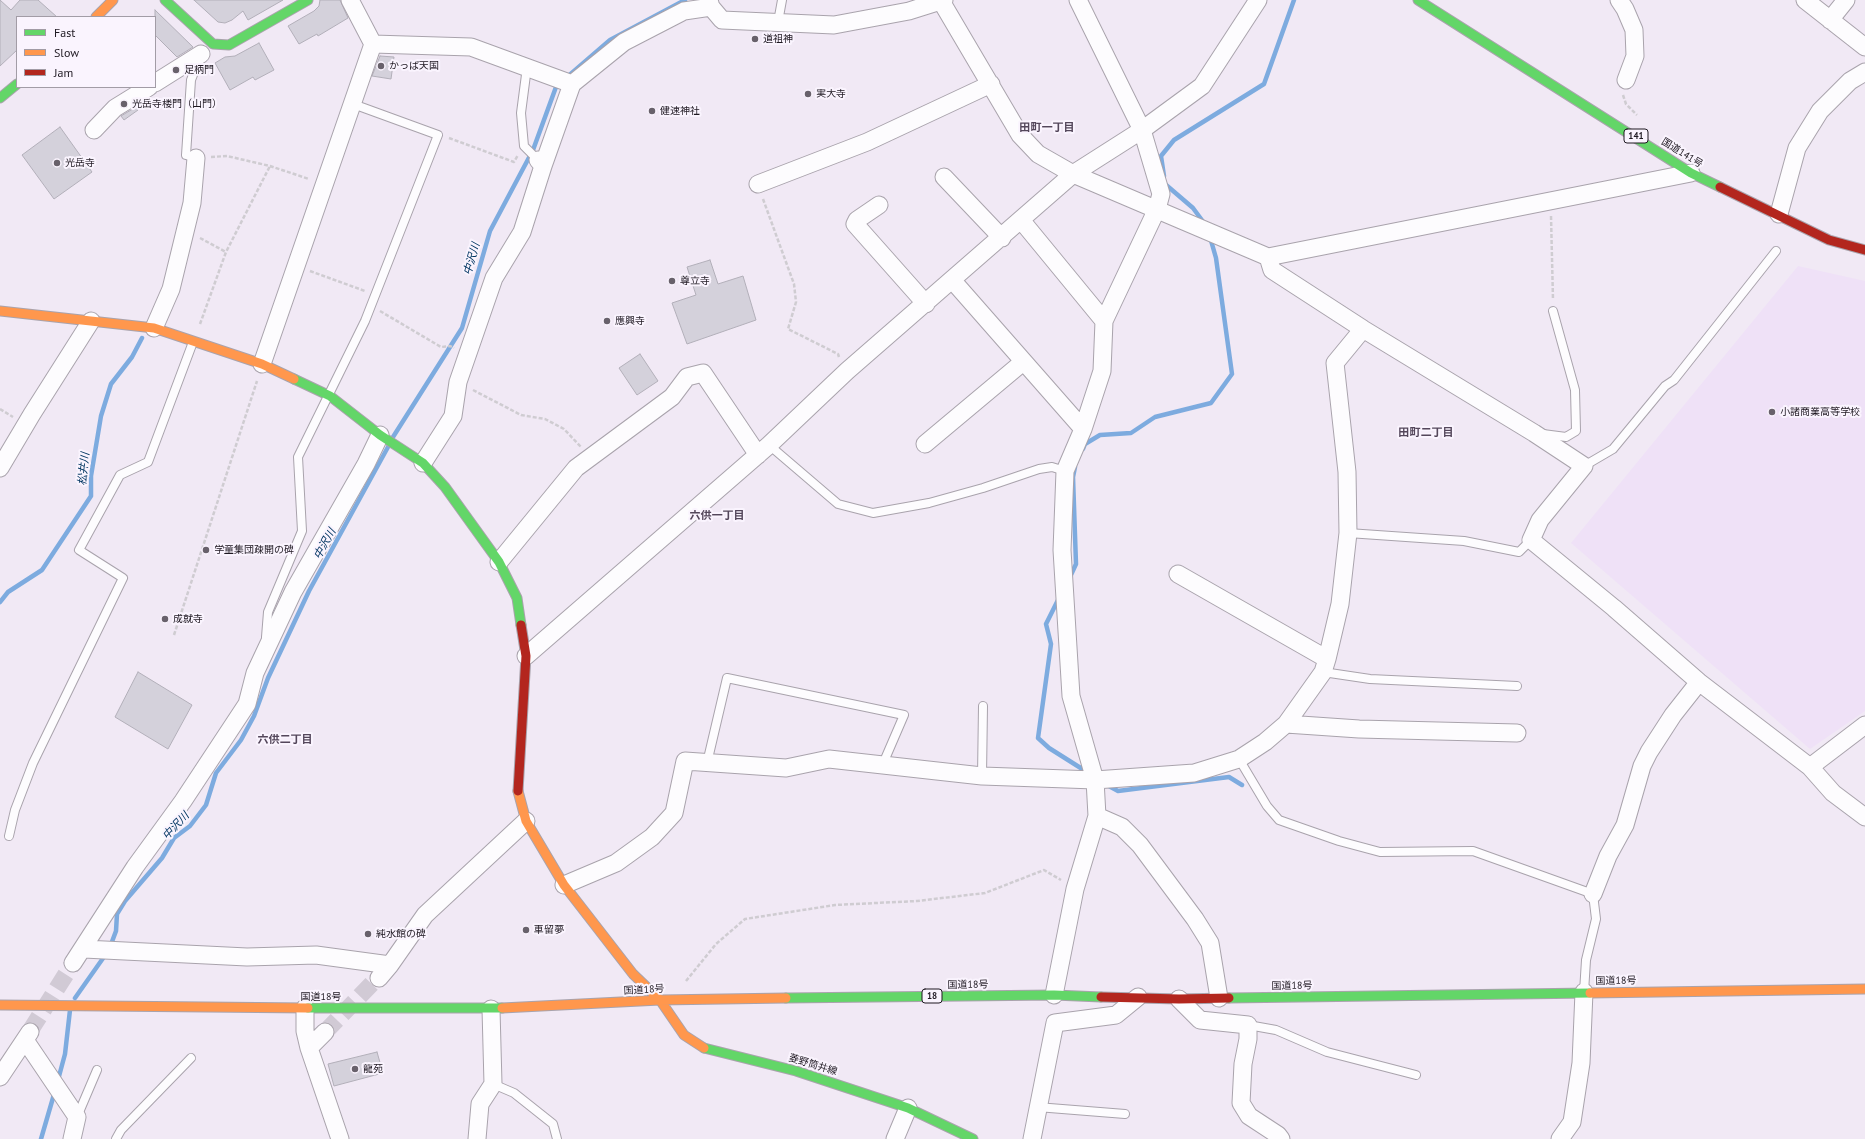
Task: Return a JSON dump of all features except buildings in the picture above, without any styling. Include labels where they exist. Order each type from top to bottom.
[{"type":"main road","points":[[97,16],[113,0]]},
{"type":"main road","points":[[165,0],[207,49],[229,45],[308,0]]},
{"type":"main road","name":"国道141号","points":[[1418,0],[1691,173],[1779,214],[1829,240],[1865,250]]},
{"type":"main road","points":[[0,98],[16,85]]},
{"type":"main road","name":"菱野筒井線","points":[[0,311],[151,327],[194,340],[262,364],[330,396],[381,436],[423,463],[445,487],[499,562],[516,598],[526,656],[517,787],[526,821],[564,884],[633,974],[665,1000],[684,1035],[701,1047],[796,1071],[908,1108],[973,1139]]},
{"type":"main road","name":"国道18号","points":[[0,1004],[491,1009],[665,1000],[1054,995],[1179,999],[1865,989]]},
{"type":"street","points":[[262,364],[373,44],[350,0]]},
{"type":"street","points":[[1054,995],[1075,889],[1097,816],[1095,780],[1071,696],[1062,550],[1065,472],[1083,429],[1102,371],[1104,321],[1157,209],[1161,194],[1142,130],[1078,0]]},
{"type":"street","points":[[526,656],[763,450],[847,371],[953,281],[1073,174],[1142,130],[1202,86],[1258,0]]},
{"type":"street","points":[[1619,0],[1625,9],[1634,30],[1635,56],[1626,80]]},
{"type":"street","points":[[1805,0],[1865,47]]},
{"type":"street","points":[[1830,20],[1846,0]]},
{"type":"street","points":[[423,463],[453,416],[458,382],[466,356],[494,278],[522,232],[541,163],[572,84],[624,42],[684,11],[710,3],[722,20],[834,25],[909,11],[942,1],[1020,135],[1038,154],[1073,174],[1268,257],[1691,173]]},
{"type":"street","points":[[373,44],[471,47],[572,84]]},
{"type":"street","points":[[156,82],[207,49]]},
{"type":"street","points":[[1779,214],[1797,148],[1820,111],[1850,80],[1865,72]]},
{"type":"street","points":[[758,184],[867,142],[991,84]]},
{"type":"street","points":[[94,130],[115,108],[147,88]]},
{"type":"street","points":[[151,327],[171,289],[192,203],[196,158]]},
{"type":"street","points":[[944,177],[1002,238]]},
{"type":"street","points":[[879,205],[858,220],[855,224],[926,304]]},
{"type":"street","points":[[1021,220],[1104,321]]},
{"type":"street","points":[[1268,257],[1272,270],[1363,329],[1534,433],[1584,466],[1540,520],[1531,540],[1614,608],[1698,682],[1810,767],[1833,792],[1865,817]]},
{"type":"street","points":[[953,281],[1083,429]]},
{"type":"street","points":[[0,468],[32,414],[91,321]]},
{"type":"street","points":[[564,884],[616,863],[652,837],[674,813],[685,761],[786,768],[829,759],[982,776],[1095,780],[1194,773],[1239,759],[1265,742],[1286,724],[1325,665],[1340,604],[1348,533],[1347,472],[1335,363],[1363,329]]},
{"type":"street","points":[[925,444],[1023,362]]},
{"type":"street","points":[[499,562],[576,468],[672,397],[687,377],[703,372],[763,450]]},
{"type":"street","points":[[73,963],[91,950],[135,867],[183,801],[247,704],[255,673],[293,592],[381,436]]},
{"type":"street","points":[[1178,574],[1325,665]]},
{"type":"street","points":[[1593,894],[1608,856],[1625,825],[1642,766],[1649,752],[1673,715],[1698,682]]},
{"type":"street","points":[[1286,724],[1359,729],[1517,733]]},
{"type":"street","points":[[1810,767],[1865,725]]},
{"type":"street","points":[[1097,816],[1122,827],[1140,845],[1195,919],[1210,942],[1219,998]]},
{"type":"street","points":[[378,978],[390,965],[425,914],[526,821]]},
{"type":"street","points":[[91,950],[248,957],[316,955],[390,965]]},
{"type":"street","points":[[1560,1139],[1572,1122],[1581,1063],[1584,992]]},
{"type":"street","points":[[1032,1139],[1037,1107],[1056,1022],[1116,1015],[1138,997]]},
{"type":"street","points":[[1179,999],[1200,1020],[1248,1025],[1248,1039],[1243,1064],[1242,1103],[1249,1116],[1278,1135],[1281,1139]]},
{"type":"street","points":[[305,1008],[305,1031],[309,1048],[340,1139]]},
{"type":"street","points":[[477,1139],[480,1104],[494,1084],[491,1009]]},
{"type":"street","points":[[309,1048],[325,1032]]},
{"type":"street","points":[[0,1077],[28,1036],[77,1116],[72,1139]]},
{"type":"street","points":[[894,1139],[908,1108]]},
{"type":"lane","points":[[778,22],[782,0]]},
{"type":"lane","points":[[196,158],[186,156],[191,80],[207,49]]},
{"type":"lane","points":[[527,67],[521,112],[524,146],[541,163]]},
{"type":"lane","points":[[265,650],[268,612],[302,531],[298,457],[330,396],[371,306],[438,135],[353,104]]},
{"type":"lane","points":[[1584,466],[1613,449],[1665,386],[1674,380],[1776,250]]},
{"type":"lane","points":[[1534,433],[1566,437],[1576,431],[1575,390],[1553,311]]},
{"type":"lane","points":[[9,836],[15,810],[33,763],[123,578],[79,550],[120,475],[148,462],[194,340]]},
{"type":"lane","points":[[763,450],[838,504],[873,513],[929,503],[983,488],[1039,469],[1052,468],[1065,472]]},
{"type":"lane","points":[[1348,533],[1464,541],[1519,552],[1531,540]]},
{"type":"lane","points":[[1325,665],[1370,679],[1516,686]]},
{"type":"lane","points":[[706,763],[727,678],[904,715],[882,766]]},
{"type":"lane","points":[[982,776],[983,706]]},
{"type":"lane","points":[[1239,759],[1267,806],[1279,820],[1339,841],[1380,852],[1473,851],[1593,894],[1596,919],[1586,960],[1584,992]]},
{"type":"lane","points":[[1248,1025],[1276,1030],[1326,1052],[1416,1075]]},
{"type":"lane","points":[[116,1139],[121,1130],[191,1058]]},
{"type":"lane","points":[[77,1116],[97,1070]]},
{"type":"lane","points":[[494,1084],[514,1093],[553,1124],[557,1139]]},
{"type":"lane","points":[[1037,1107],[1125,1114]]},
{"type":"path","points":[[1626,80],[1622,92],[1626,104],[1640,119]]},
{"type":"path","points":[[438,135],[514,162],[524,146]]},
{"type":"path","points":[[196,158],[227,156],[270,166],[325,184]]},
{"type":"path","points":[[194,340],[226,252],[270,166]]},
{"type":"path","points":[[758,184],[794,284],[796,302],[788,329],[838,354],[847,371]]},
{"type":"path","points":[[1551,201],[1553,311]]},
{"type":"path","points":[[185,230],[226,252]]},
{"type":"path","points":[[296,267],[375,294]]},
{"type":"path","points":[[371,306],[441,348],[450,346],[466,356]]},
{"type":"path","points":[[174,634],[262,364]]},
{"type":"path","points":[[458,382],[521,415],[545,419],[564,429],[591,457]]},
{"type":"path","points":[[665,1000],[716,944],[744,919],[835,905],[916,902],[985,893],[1044,870],[1075,889]]},
{"type":"shaded area","name":"小諸商業高等学校","points":[[1798,266],[1865,281],[1865,711],[1810,749],[1571,543]]},
{"type":"waterway","name":"中沢川","points":[[566,78],[610,40],[685,0]]},
{"type":"waterway","points":[[1164,176],[1161,156],[1174,140],[1264,84],[1294,0]]},
{"type":"waterway","name":"中沢川","points":[[393,437],[462,328],[490,231],[533,150],[556,87],[560,83]]},
{"type":"waterway","points":[[1165,184],[1193,208],[1204,223]]},
{"type":"waterway","points":[[1083,449],[1085,444],[1100,435],[1131,433],[1155,417],[1211,403],[1232,374],[1216,258],[1210,237]]},
{"type":"waterway","name":"松井川","points":[[0,602],[8,592],[42,570],[91,496],[91,476],[101,416],[111,384],[132,357],[142,338]]},
{"type":"waterway","name":"中沢川","points":[[110,947],[116,931],[117,914],[125,901],[162,858],[174,838],[190,826],[206,805],[216,773],[241,740],[254,716],[268,678],[309,591],[388,447]]},
{"type":"waterway","points":[[1070,577],[1076,564],[1073,477],[1075,467]]},
{"type":"waterway","points":[[1059,598],[1046,624],[1051,644],[1038,738],[1049,748],[1087,772]]},
{"type":"waterway","points":[[1107,785],[1118,791],[1229,777],[1242,785]]},
{"type":"waterway","name":"中沢川","points":[[75,998],[106,954]]},
{"type":"waterway","name":"中沢川","points":[[58,1080],[65,1054],[70,1010]]},
{"type":"waterway","name":"中沢川","points":[[41,1139],[55,1091]]},
{"type":"tunnel","points":[[30,1031],[73,963]]},
{"type":"tunnel","points":[[325,1032],[389,966]]},
{"type":"traffic: fast","points":[[165,0],[213,44],[229,45],[308,0]]},
{"type":"traffic: fast","points":[[1418,0],[1691,173],[1720,187]]},
{"type":"traffic: fast","points":[[0,98],[16,85]]},
{"type":"traffic: fast","points":[[294,379],[330,396],[380,435],[423,463],[445,487],[499,562],[517,598],[521,625]]},
{"type":"traffic: fast","points":[[1229,998],[1590,993]]},
{"type":"traffic: fast","points":[[786,998],[1054,995],[1101,997]]},
{"type":"traffic: fast","points":[[308,1008],[502,1008]]},
{"type":"traffic: fast","points":[[704,1048],[796,1071],[908,1108],[973,1139]]},
{"type":"traffic: slow","points":[[97,16],[113,0]]},
{"type":"traffic: slow","points":[[0,311],[154,328],[262,364],[294,379]]},
{"type":"traffic: slow","points":[[518,791],[526,821],[564,885],[633,974],[660,1000],[684,1035],[704,1048]]},
{"type":"traffic: slow","points":[[1590,993],[1865,989]]},
{"type":"traffic: slow","points":[[502,1008],[660,1000],[786,998]]},
{"type":"traffic: slow","points":[[0,1005],[308,1008]]},
{"type":"traffic: jam","points":[[1720,187],[1829,240],[1865,250]]},
{"type":"traffic: jam","points":[[518,791],[526,656],[521,625]]},
{"type":"traffic: jam","points":[[1101,997],[1179,999],[1229,998]]},
{"type":"place","name":"道祖神","points":[[755,39]]},
{"type":"place","name":"かっぱ天国","points":[[381,66]]},
{"type":"place","name":"足柄門","points":[[176,70]]},
{"type":"place","name":"実大寺","points":[[808,94]]},
{"type":"place","name":"光岳寺楼門（山門）","points":[[124,104]]},
{"type":"place","name":"健速神社","points":[[652,111]]},
{"type":"place","name":"光岳寺","points":[[57,163]]},
{"type":"place","name":"尊立寺","points":[[672,281]]},
{"type":"place","name":"應興寺","points":[[607,321]]},
{"type":"place","name":"小諸商業高等学校","points":[[1772,412]]},
{"type":"place","name":"学童集団疎開の碑","points":[[206,550]]},
{"type":"place","name":"成就寺","points":[[165,619]]},
{"type":"place","name":"車留夢","points":[[526,930]]},
{"type":"place","name":"純水館の碑","points":[[368,934]]},
{"type":"place","name":"龍苑","points":[[355,1069]]},
{"type":"district","name":"田町一丁目","points":[[1047,128]]},
{"type":"district","name":"田町二丁目","points":[[1426,433]]},
{"type":"district","name":"六供一丁目","points":[[717,516]]},
{"type":"district","name":"六供二丁目","points":[[285,740]]}]
